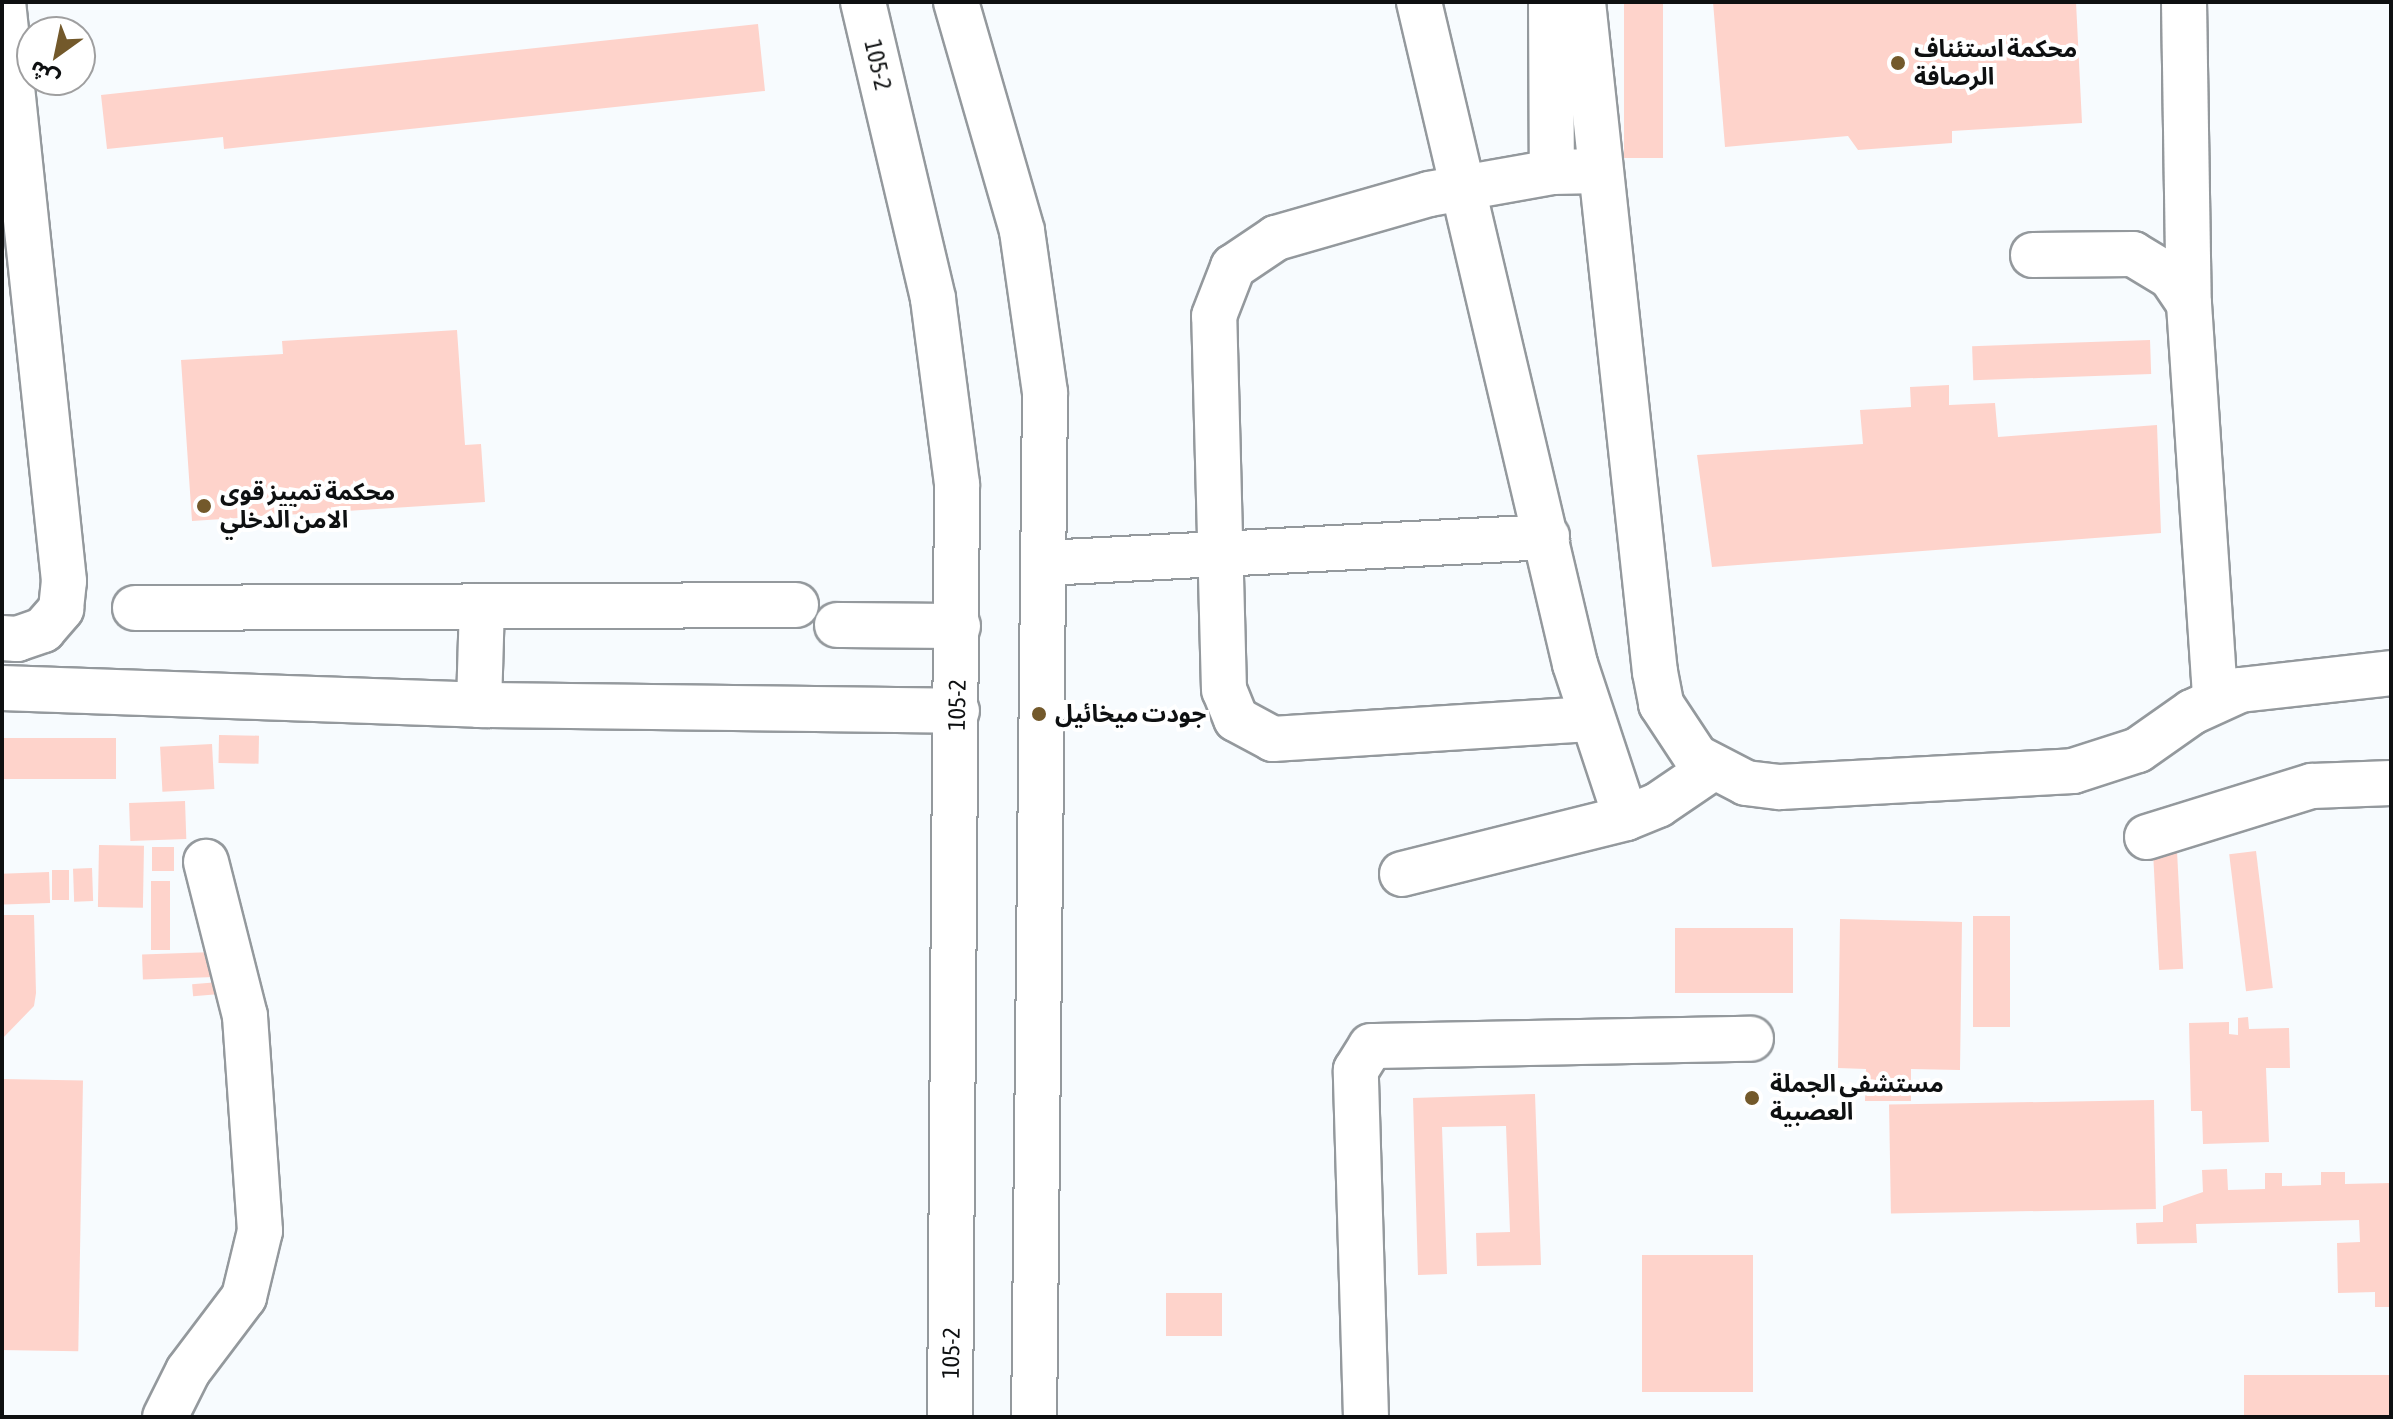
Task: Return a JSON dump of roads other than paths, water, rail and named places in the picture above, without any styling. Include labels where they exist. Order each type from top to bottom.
[{"type":"street","points":[[3,2],[64,581],[61,609],[53,620],[10,639],[11,688],[479,705],[957,711]]},
{"type":"street","name":"105-2","points":[[863,2],[944,360],[957,484],[950,1417]]},
{"type":"street","points":[[956,2],[1033,284],[1045,392],[1034,1417]]},
{"type":"street","points":[[1419,2],[1590,719],[1626,818]]},
{"type":"street","points":[[1551,2],[1552,172]]},
{"type":"street","points":[[1583,2],[1599,171],[1661,704],[1679,739],[1711,769],[1746,783],[1780,787],[2073,771],[2138,750],[2215,699],[2240,690],[2391,673]]},
{"type":"street","points":[[2184,2],[2189,304],[2215,699]]},
{"type":"street","points":[[1590,719],[1287,738],[1259,735],[1236,719],[1224,690],[1214,316],[1228,274],[1245,255],[1276,238],[1377,205],[1552,172],[1599,171]]},
{"type":"street","points":[[2033,255],[2133,254],[2171,277],[2189,304]]},
{"type":"street","points":[[1045,563],[1547,537]]},
{"type":"street","points":[[135,608],[796,605]]},
{"type":"street","points":[[479,705],[482,606]]},
{"type":"street","points":[[837,625],[958,626]]},
{"type":"street","points":[[1402,874],[1626,818],[1658,805],[1711,769]]},
{"type":"street","points":[[2147,837],[2312,786],[2391,783]]},
{"type":"street","points":[[165,1417],[188,1371],[244,1297],[260,1231],[245,1016],[206,862]]},
{"type":"street","points":[[1366,1417],[1356,1070],[1371,1046],[1751,1039]]},
{"type":"place","name":"محكمة استئناف الرصافة","points":[[1898,63]]},
{"type":"place","name":"محكمة تمييز قوى الامن الدخلي","points":[[204,506]]},
{"type":"place","name":"جودت ميخائيل","points":[[1039,714]]},
{"type":"place","name":"مستشفى الجملة العصبية","points":[[1752,1098]]}]
